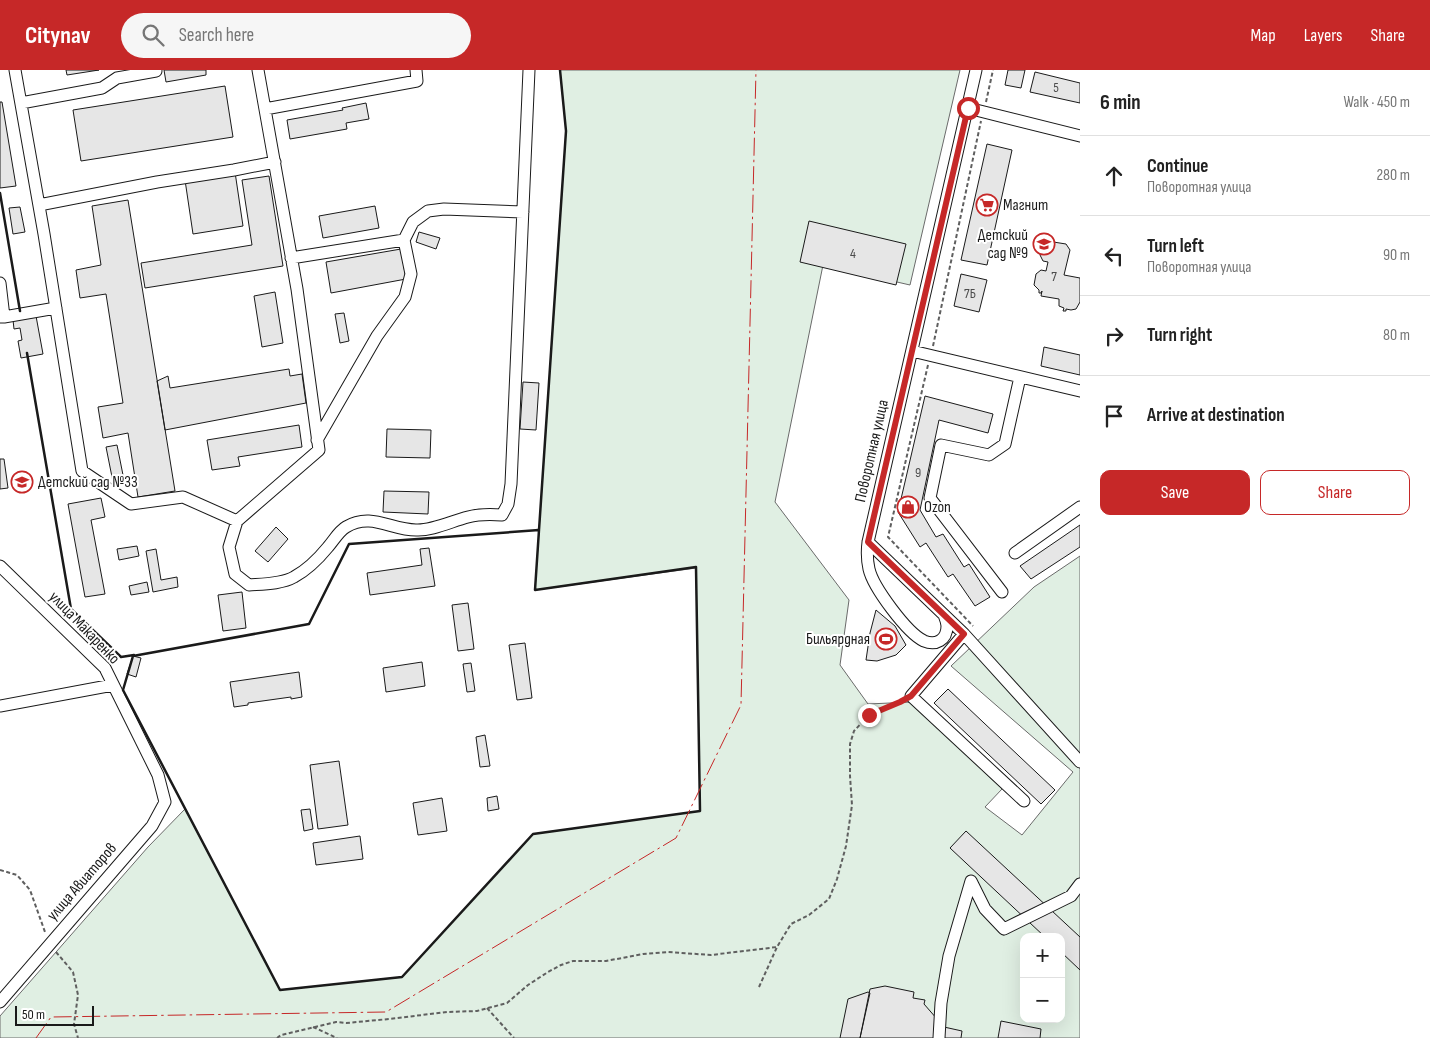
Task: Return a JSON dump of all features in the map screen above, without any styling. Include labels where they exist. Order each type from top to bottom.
[{"type":"street","points":[[15,70],[82,471],[131,504],[183,497],[237,521]]},
{"type":"street","points":[[258,70],[292,258],[319,450],[237,521],[229,548],[235,574],[249,585],[293,578],[309,566],[344,527],[356,522],[374,520],[416,530],[427,529],[470,516],[484,514],[502,515],[508,504],[511,484],[529,70]]},
{"type":"street","points":[[265,109],[417,80],[416,70]]},
{"type":"street","name":"Поворотная улица","points":[[944,615],[947,625],[946,634],[941,641],[934,644],[915,636],[891,608],[874,582],[869,569],[867,554],[868,542],[976,70]]},
{"type":"street","points":[[21,103],[102,88],[117,78],[156,71]]},
{"type":"street","points":[[968,108],[1080,136]]},
{"type":"street","points":[[39,205],[156,182],[274,162]]},
{"type":"street","points":[[317,440],[377,336],[405,297],[412,274],[404,240],[413,222],[428,211],[444,209],[523,212]]},
{"type":"street","points":[[292,258],[404,240]]},
{"type":"street","points":[[0,283],[2,317],[56,308]]},
{"type":"street","points":[[912,351],[1080,391]]},
{"type":"street","points":[[1002,592],[930,498],[941,445],[989,455],[1005,444],[1020,377]]},
{"type":"street","points":[[1014,552],[1080,507]]},
{"type":"street","points":[[868,542],[964,634],[1080,762]]},
{"type":"street","name":"улица Макаренко","points":[[0,566],[105,668],[158,775]]},
{"type":"street","points":[[964,634],[911,696],[1024,801]]},
{"type":"street","points":[[0,706],[113,685]]},
{"type":"street","name":"улица Авиаторов","points":[[0,1002],[152,826],[166,802],[158,775]]},
{"type":"street","points":[[939,1038],[941,1003],[949,956],[971,881],[985,910],[1004,929],[1071,896],[1080,884]]},
{"type":"path","points":[[759,987],[777,947],[791,924],[809,915],[829,899],[837,879],[846,846],[852,805],[850,744],[854,731],[869,715],[911,696]]},
{"type":"path","points":[[277,1038],[281,1035],[336,1022],[389,1020],[447,1012],[477,1011],[507,1002],[548,972],[573,961],[606,961],[643,954],[668,952],[711,955],[777,947]]},
{"type":"path","points":[[487,1008],[514,1038]]},
{"type":"path","points":[[313,1027],[337,1038]]},
{"type":"green space","points":[[560,70],[960,70],[910,285],[823,265],[775,502],[849,600],[840,665],[868,704],[912,702],[1002,789],[985,807],[1022,835],[1073,772],[951,666],[1034,587],[1080,556],[1080,1038],[0,1038],[0,1016],[148,847],[185,809],[280,990],[402,977],[533,834],[700,811],[696,568],[535,590],[566,131]]},
{"type":"building","points":[[66,70],[99,70],[67,75]]},
{"type":"building","points":[[164,70],[206,70],[206,75],[166,82]]},
{"type":"building","points":[[1008,70],[1025,70],[1021,88],[1005,85]]},
{"type":"building","points":[[1035,72],[1080,83],[1080,103],[1030,92]]},
{"type":"building","points":[[225,86],[233,137],[81,161],[73,110]]},
{"type":"building","points":[[0,102],[2,102],[16,186],[0,188]]},
{"type":"building","points":[[366,103],[369,119],[346,123],[347,129],[290,139],[287,120],[343,110],[342,108]]},
{"type":"building","name":"Магнит","points":[[987,144],[1012,150],[987,265],[961,260]]},
{"type":"building","points":[[235,172],[243,226],[193,234],[185,180]]},
{"type":"building","points":[[269,176],[283,266],[145,288],[141,263],[252,245],[242,180]]},
{"type":"building","points":[[128,200],[175,491],[138,497],[128,433],[103,438],[98,407],[123,403],[106,294],[80,298],[76,270],[101,265],[92,206]]},
{"type":"building","points":[[375,206],[379,228],[323,238],[319,216]]},
{"type":"building","points":[[20,207],[25,232],[13,234],[9,208]]},
{"type":"building","points":[[809,221],[906,244],[896,285],[800,262]]},
{"type":"building","points":[[419,232],[440,238],[436,249],[416,242]]},
{"type":"building","points":[[1045,240],[1046,242],[1066,244],[1070,250],[1064,275],[1080,278],[1080,302],[1076,309],[1066,309],[1066,311],[1063,311],[1064,308],[1059,306],[1059,299],[1041,296],[1042,291],[1039,293],[1039,290],[1034,285],[1036,274],[1041,270],[1046,271],[1048,262],[1043,261],[1040,255],[1042,244],[1044,243],[1042,241]]},
{"type":"building","points":[[401,249],[406,279],[331,293],[326,262]]},
{"type":"building","points":[[961,274],[987,280],[979,312],[954,306]]},
{"type":"building","points":[[275,292],[283,343],[262,347],[254,296]]},
{"type":"building","points":[[344,313],[349,341],[340,343],[335,314]]},
{"type":"building","points":[[36,316],[43,354],[21,358],[18,341],[22,340],[20,328],[14,329],[13,320]]},
{"type":"building","points":[[1044,347],[1080,355],[1080,375],[1041,366]]},
{"type":"building","points":[[289,369],[290,376],[302,374],[306,403],[165,430],[157,381],[168,376],[170,388]]},
{"type":"building","points":[[523,382],[539,383],[536,430],[520,429]]},
{"type":"building","points":[[925,396],[993,414],[988,433],[939,420],[920,510],[936,537],[943,534],[964,567],[969,564],[990,597],[975,606],[953,574],[948,577],[926,543],[920,547],[898,512]]},
{"type":"building","points":[[299,425],[302,447],[238,457],[240,466],[212,470],[207,440]]},
{"type":"building","points":[[387,429],[431,430],[430,458],[386,457]]},
{"type":"building","points":[[117,445],[124,480],[113,482],[106,447]]},
{"type":"building","points":[[0,459],[4,459],[8,488],[0,489]]},
{"type":"building","points":[[384,491],[429,492],[428,514],[383,512]]},
{"type":"building","points":[[101,498],[105,517],[91,520],[105,594],[85,597],[68,504]]},
{"type":"building","points":[[1080,525],[1080,547],[1031,579],[1020,566]]},
{"type":"building","points":[[276,527],[288,539],[268,562],[255,551]]},
{"type":"building","points":[[137,546],[139,556],[119,560],[117,549]]},
{"type":"building","points":[[429,548],[435,586],[370,595],[367,573],[422,565],[420,549]]},
{"type":"building","points":[[156,549],[161,580],[177,577],[178,587],[153,592],[146,551]]},
{"type":"building","points":[[147,582],[149,592],[131,595],[129,586]]},
{"type":"building","points":[[242,592],[246,628],[223,631],[218,595]]},
{"type":"building","points":[[468,603],[474,649],[458,651],[452,605]]},
{"type":"building","name":"Бильярдная","points":[[876,610],[895,626],[906,645],[896,655],[877,661],[866,660]]},
{"type":"building","points":[[525,643],[532,698],[517,700],[509,645]]},
{"type":"building","points":[[133,656],[141,658],[136,677],[127,674]]},
{"type":"building","points":[[422,662],[425,686],[386,692],[383,668]]},
{"type":"building","points":[[471,663],[475,691],[467,692],[463,664]]},
{"type":"building","points":[[299,672],[302,697],[248,703],[248,705],[234,707],[230,682]]},
{"type":"building","points":[[948,689],[1055,790],[1041,804],[934,703]]},
{"type":"building","points":[[485,735],[490,766],[480,767],[476,737]]},
{"type":"building","points":[[339,761],[348,825],[318,829],[310,765]]},
{"type":"building","points":[[497,796],[499,809],[488,811],[487,798]]},
{"type":"building","points":[[442,798],[447,831],[418,835],[413,803]]},
{"type":"building","points":[[310,809],[313,829],[304,831],[301,810]]},
{"type":"building","points":[[966,831],[1080,937],[1080,970],[1065,956],[1065,933],[1041,933],[950,848]]},
{"type":"building","points":[[360,836],[363,859],[316,865],[313,843]]},
{"type":"building","points":[[885,986],[914,992],[913,998],[925,1000],[924,1004],[944,1027],[962,1031],[961,1038],[860,1038],[870,989]]},
{"type":"building","points":[[870,993],[860,1038],[840,1038],[848,999]]},
{"type":"building","points":[[1001,1021],[1041,1029],[1040,1038],[998,1038]]},
{"type":"wall","points":[[537,530],[539,530],[566,131],[560,70]]},
{"type":"wall","points":[[0,193],[20,311]]},
{"type":"wall","points":[[27,353],[71,609],[121,657],[134,655]]},
{"type":"wall","points":[[539,530],[535,590],[696,567],[700,811],[533,834],[402,977],[280,990],[123,690],[133,656],[309,624],[349,544],[539,530]]},
{"type":"power","points":[[36,1038],[51,1017],[386,1012],[676,838],[741,705],[756,70]]},
{"type":"place","name":"Магнит","points":[[987,205]]},
{"type":"place","name":"Детский сад №9","points":[[1044,244]]},
{"type":"place","name":"Детский сад №33","points":[[22,482]]},
{"type":"place","name":"Ozon","points":[[908,507]]},
{"type":"place","name":"Бильярдная","points":[[886,639]]},
{"type":"route","points":[[869,715],[911,696],[964,634],[868,542],[968,108]]}]
